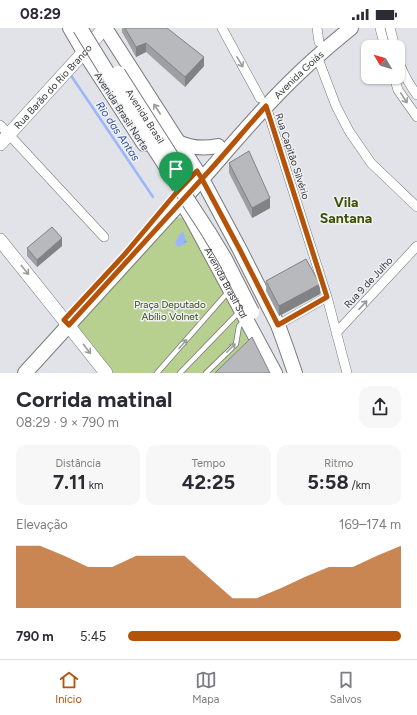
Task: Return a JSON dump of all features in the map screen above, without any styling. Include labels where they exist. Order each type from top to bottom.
[{"type":"main road","name":"Avenida Brasil Norte","points":[[70,28],[84,52],[179,197]]},
{"type":"main road","name":"Avenida Brasil","points":[[80,28],[152,145],[208,231],[234,276],[266,343],[275,373]]},
{"type":"main road","name":"Avenida Brasil","points":[[89,28],[211,221],[250,312],[294,372]]},
{"type":"main road","name":"Rua Barão do Rio Branco","points":[[0,144],[4,129],[84,52],[104,28]]},
{"type":"main road","points":[[104,28],[199,175],[240,250],[278,325],[294,372]]},
{"type":"main road","name":"Avenida Goiás","points":[[25,373],[124,255],[199,175],[263,102],[318,35],[336,28]]},
{"type":"main road","name":"Avenida Goiás","points":[[199,175],[218,146],[263,102],[351,28]]},
{"type":"main road","points":[[178,142],[198,148],[218,146]]},
{"type":"main road","name":"Avenida Brasil Sul","points":[[179,197],[230,290],[250,312]]},
{"type":"main road","name":"Avenida Goiás","points":[[15,373],[66,323],[168,216],[179,197]]},
{"type":"main road","points":[[168,216],[172,214],[182,214],[192,219]]},
{"type":"main road","points":[[0,240],[106,373]]},
{"type":"street","name":"Rua Capitão Silvério","points":[[222,28],[263,102],[327,297],[347,373]]},
{"type":"street","points":[[380,28],[383,40]]},
{"type":"street","points":[[390,28],[393,40]]},
{"type":"street","points":[[317,56],[336,106],[349,130],[366,156],[371,163],[417,206]]},
{"type":"street","points":[[405,76],[417,95]]},
{"type":"street","points":[[396,84],[398,90],[417,117]]},
{"type":"street","points":[[4,129],[104,237]]},
{"type":"street","name":"Rua 9 de Julho","points":[[336,333],[417,246]]},
{"type":"street","points":[[278,325],[327,297]]},
{"type":"lane","points":[[157,373],[230,290]]},
{"type":"lane","points":[[180,373],[250,312]]},
{"type":"lane","points":[[206,373],[236,344],[239,326],[250,312]]},
{"type":"green space","name":"Praça Deputado Abílio Volnet","points":[[171,217],[190,218],[258,341],[225,373],[107,373],[71,326]]},
{"type":"water","points":[[183,231],[187,243],[178,247],[175,243]]},
{"type":"building","points":[[125,28],[167,28],[204,57],[185,77],[146,43],[136,47]]},
{"type":"building","points":[[249,151],[270,198],[252,208],[229,163]]},
{"type":"building","points":[[52,227],[62,238],[37,260],[27,248]]},
{"type":"building","points":[[306,259],[320,284],[279,306],[266,281]]},
{"type":"building","points":[[252,337],[270,373],[215,373],[218,370]]},
{"type":"waterway","name":"Rio das Antas","points":[[70,74],[153,197]]},
{"type":"district","name":"Vila Santana","points":[[346,210]]},
{"type":"route","points":[[176,193],[124,255],[64,320],[69,325],[202,179],[266,106],[327,297],[278,325],[240,250],[202,179],[197,171],[176,193]]}]
